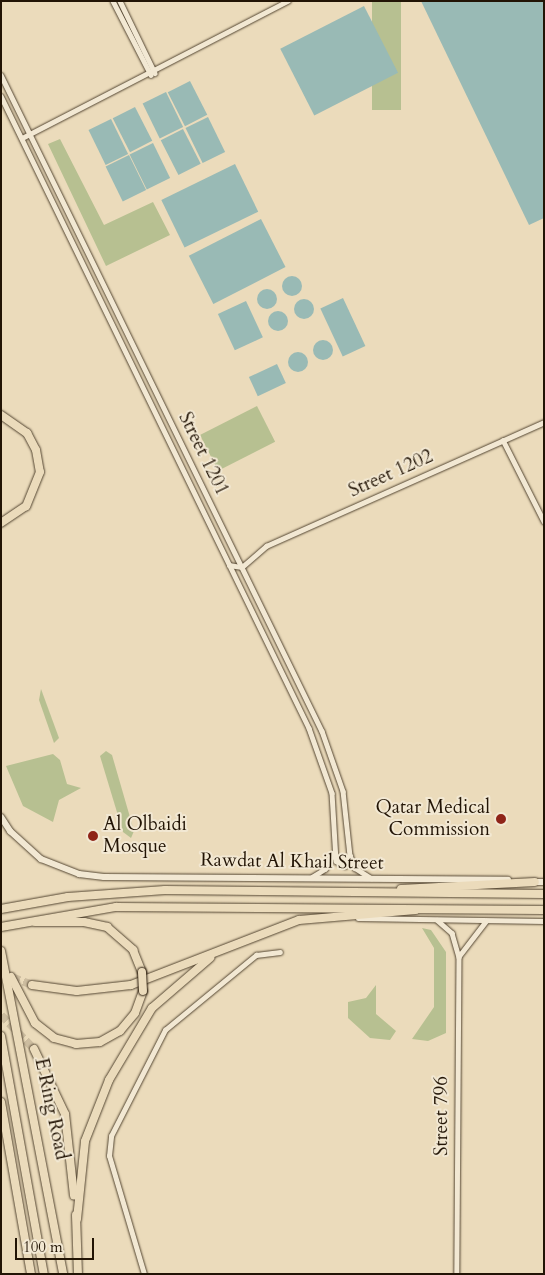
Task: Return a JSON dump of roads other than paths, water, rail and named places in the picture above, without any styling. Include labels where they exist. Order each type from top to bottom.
[{"type":"highway","points":[[1,415],[30,438],[40,472],[26,506],[1,523]]},
{"type":"highway","points":[[382,893],[535,882]]},
{"type":"highway","name":"Rawdat Al Khail Street","points":[[1,909],[15,905],[165,890],[544,894]]},
{"type":"highway","points":[[1,927],[116,907],[544,910]]},
{"type":"highway","points":[[32,984],[77,991],[118,988],[159,976],[278,926],[342,916],[425,908]]},
{"type":"highway","points":[[2,954],[28,1014],[43,1031],[65,1042],[88,1044],[115,1034],[135,1014],[142,991],[142,972],[130,946],[107,927],[84,922],[22,922]]},
{"type":"highway","points":[[77,1219],[87,1136],[125,1049],[166,992],[223,948]]},
{"type":"highway","name":"E Ring Road","points":[[2,954],[63,1274]]},
{"type":"highway","name":"E Ring Road","points":[[1,1036],[44,1274]]},
{"type":"highway","points":[[34,1049],[65,1114],[77,1219],[78,1274]]},
{"type":"highway","points":[[1,1102],[31,1274]]},
{"type":"street","points":[[113,1],[153,74]]},
{"type":"street","points":[[120,1],[153,74]]},
{"type":"street","points":[[22,138],[153,74],[288,1]]},
{"type":"street","name":"Street 1201","points":[[1,75],[242,567],[333,758],[343,791],[350,855]]},
{"type":"street","name":"Street 1201","points":[[1,96],[161,423],[323,763],[335,809],[335,849]]},
{"type":"street","points":[[161,423],[169,418]]},
{"type":"street","name":"Street 1202","points":[[242,567],[266,546],[544,422]]},
{"type":"street","points":[[503,440],[544,521]]},
{"type":"street","points":[[237,557],[252,557]]},
{"type":"street","points":[[229,565],[242,567]]},
{"type":"street","name":"Rawdat Al Khail Street","points":[[1,816],[10,831],[41,859],[79,874],[544,882]]},
{"type":"street","points":[[335,849],[340,866],[347,864],[350,855]]},
{"type":"street","points":[[305,879],[325,869],[335,849]]},
{"type":"street","points":[[350,855],[355,868],[372,879]]},
{"type":"street","points":[[342,916],[437,920],[544,921]]},
{"type":"street","name":"Street 796","points":[[437,920],[452,933],[458,957],[457,1274]]},
{"type":"street","points":[[458,957],[486,921]]},
{"type":"street","points":[[144,1274],[109,1156],[111,1136],[166,1030],[256,955],[280,952]]},
{"type":"water","points":[[421,1],[544,1],[544,218],[529,225]]},
{"type":"water","points":[[364,6],[398,73],[314,116],[280,49]]},
{"type":"water","points":[[190,81],[207,115],[185,126],[168,92]]},
{"type":"water","points":[[166,92],[183,127],[160,138],[143,103]]},
{"type":"water","points":[[135,107],[152,141],[130,152],[113,118]]},
{"type":"water","points":[[208,117],[225,152],[203,163],[186,128]]},
{"type":"water","points":[[111,119],[128,154],[106,165],[89,130]]},
{"type":"water","points":[[183,129],[201,164],[178,175],[161,140]]},
{"type":"water","points":[[153,143],[170,178],[147,189],[130,154]]},
{"type":"water","points":[[129,155],[146,190],[123,201],[106,166]]},
{"type":"water","points":[[235,164],[258,212],[185,248],[161,200]]},
{"type":"water","points":[[261,219],[286,267],[213,304],[189,256]]},
{"type":"water","points":[[292,276],[299,279],[302,286],[299,293],[292,296],[285,293],[282,286],[285,279]]},
{"type":"water","points":[[267,289],[274,292],[277,299],[274,306],[267,309],[260,306],[257,299],[260,292]]},
{"type":"water","points":[[343,298],[365,346],[343,357],[320,309]]},
{"type":"water","points":[[304,299],[311,302],[314,309],[311,316],[304,319],[297,316],[294,309],[297,302]]},
{"type":"water","points":[[246,301],[263,337],[235,350],[218,314]]},
{"type":"water","points":[[278,311],[285,314],[288,321],[285,328],[278,331],[271,328],[268,321],[271,314]]},
{"type":"water","points":[[323,340],[330,343],[333,350],[330,357],[323,360],[316,357],[313,350],[316,343]]},
{"type":"water","points":[[298,352],[305,355],[308,362],[305,369],[298,372],[291,369],[288,362],[291,355]]},
{"type":"water","points":[[277,364],[286,383],[258,396],[249,377]]},
{"type":"tunnel","points":[[1,973],[32,985]]},
{"type":"tunnel","points":[[1,1015],[34,1049]]},
{"type":"place","name":"Qatar Medical Commission","points":[[501,819]]},
{"type":"place","name":"Al Olbaidi Mosque","points":[[93,836]]}]
